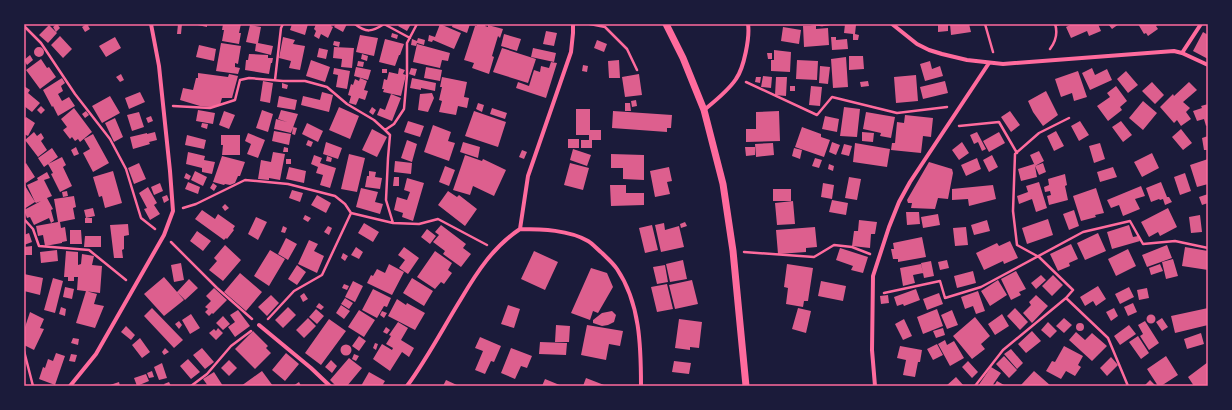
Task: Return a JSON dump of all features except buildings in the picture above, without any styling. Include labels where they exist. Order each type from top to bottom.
[{"type":"street","points":[[70,386],[96,354],[164,235],[173,211],[159,66],[151,24]]},
{"type":"street","points":[[520,229],[528,176],[571,52],[573,24]]},
{"type":"street","points":[[666,24],[683,58],[704,110],[723,184],[734,251],[746,386]]},
{"type":"street","points":[[704,110],[719,98],[737,78],[747,45],[748,24]]},
{"type":"street","points":[[892,24],[917,44],[929,50],[960,58],[989,63],[1003,64],[1174,51],[1208,65]]},
{"type":"street","points":[[1182,53],[1201,24]]},
{"type":"street","points":[[875,386],[872,350],[872,296],[873,276],[878,257],[906,188],[989,63]]},
{"type":"street","points":[[407,386],[478,271],[508,237],[520,229],[550,231],[576,236],[589,242],[616,268],[625,283],[634,308],[640,338],[641,386]]},
{"type":"street","points":[[259,325],[311,368],[330,386]]},
{"type":"path","points":[[275,80],[281,28],[284,24]]},
{"type":"path","points":[[355,24],[362,30],[374,30],[384,24],[410,38]]},
{"type":"path","points":[[385,130],[394,124],[404,109],[407,75],[407,43],[417,24]]},
{"type":"path","points":[[590,24],[605,28],[627,49],[638,70]]},
{"type":"path","points":[[811,24],[829,24]]},
{"type":"path","points":[[984,24],[994,58],[989,63]]},
{"type":"path","points":[[1042,61],[1056,42],[1057,30],[1055,25],[1059,24]]},
{"type":"path","points":[[24,26],[40,43],[75,94],[110,139],[126,169],[141,218],[164,235],[217,288],[259,325]]},
{"type":"path","points":[[163,105],[210,108],[236,100],[240,80],[249,78],[305,81],[327,87],[347,104],[374,120],[390,135],[386,200],[393,223]]},
{"type":"path","points":[[737,78],[816,115],[832,97],[897,113],[960,106]]},
{"type":"path","points":[[975,386],[1003,350],[1066,298],[1073,290],[1038,256],[1017,245],[1013,211],[1015,154],[1039,133],[1069,118]]},
{"type":"path","points":[[945,128],[998,122],[1017,153]]},
{"type":"path","points":[[173,211],[196,204],[245,180],[288,184],[335,196],[345,204],[352,213],[393,223],[419,224],[438,220],[496,249]]},
{"type":"path","points":[[191,386],[207,374],[231,346],[268,319],[294,292],[322,275],[352,213]]},
{"type":"path","points":[[24,219],[33,229],[39,246],[89,250],[134,288]]},
{"type":"path","points":[[872,296],[940,281],[945,298],[981,287],[1083,232],[1130,221],[1143,244],[1175,241],[1208,248]]},
{"type":"path","points":[[734,251],[814,257],[834,245],[852,247],[878,257]]},
{"type":"path","points":[[1066,298],[1108,338],[1128,386]]},
{"type":"path","points":[[24,351],[33,386]]}]
